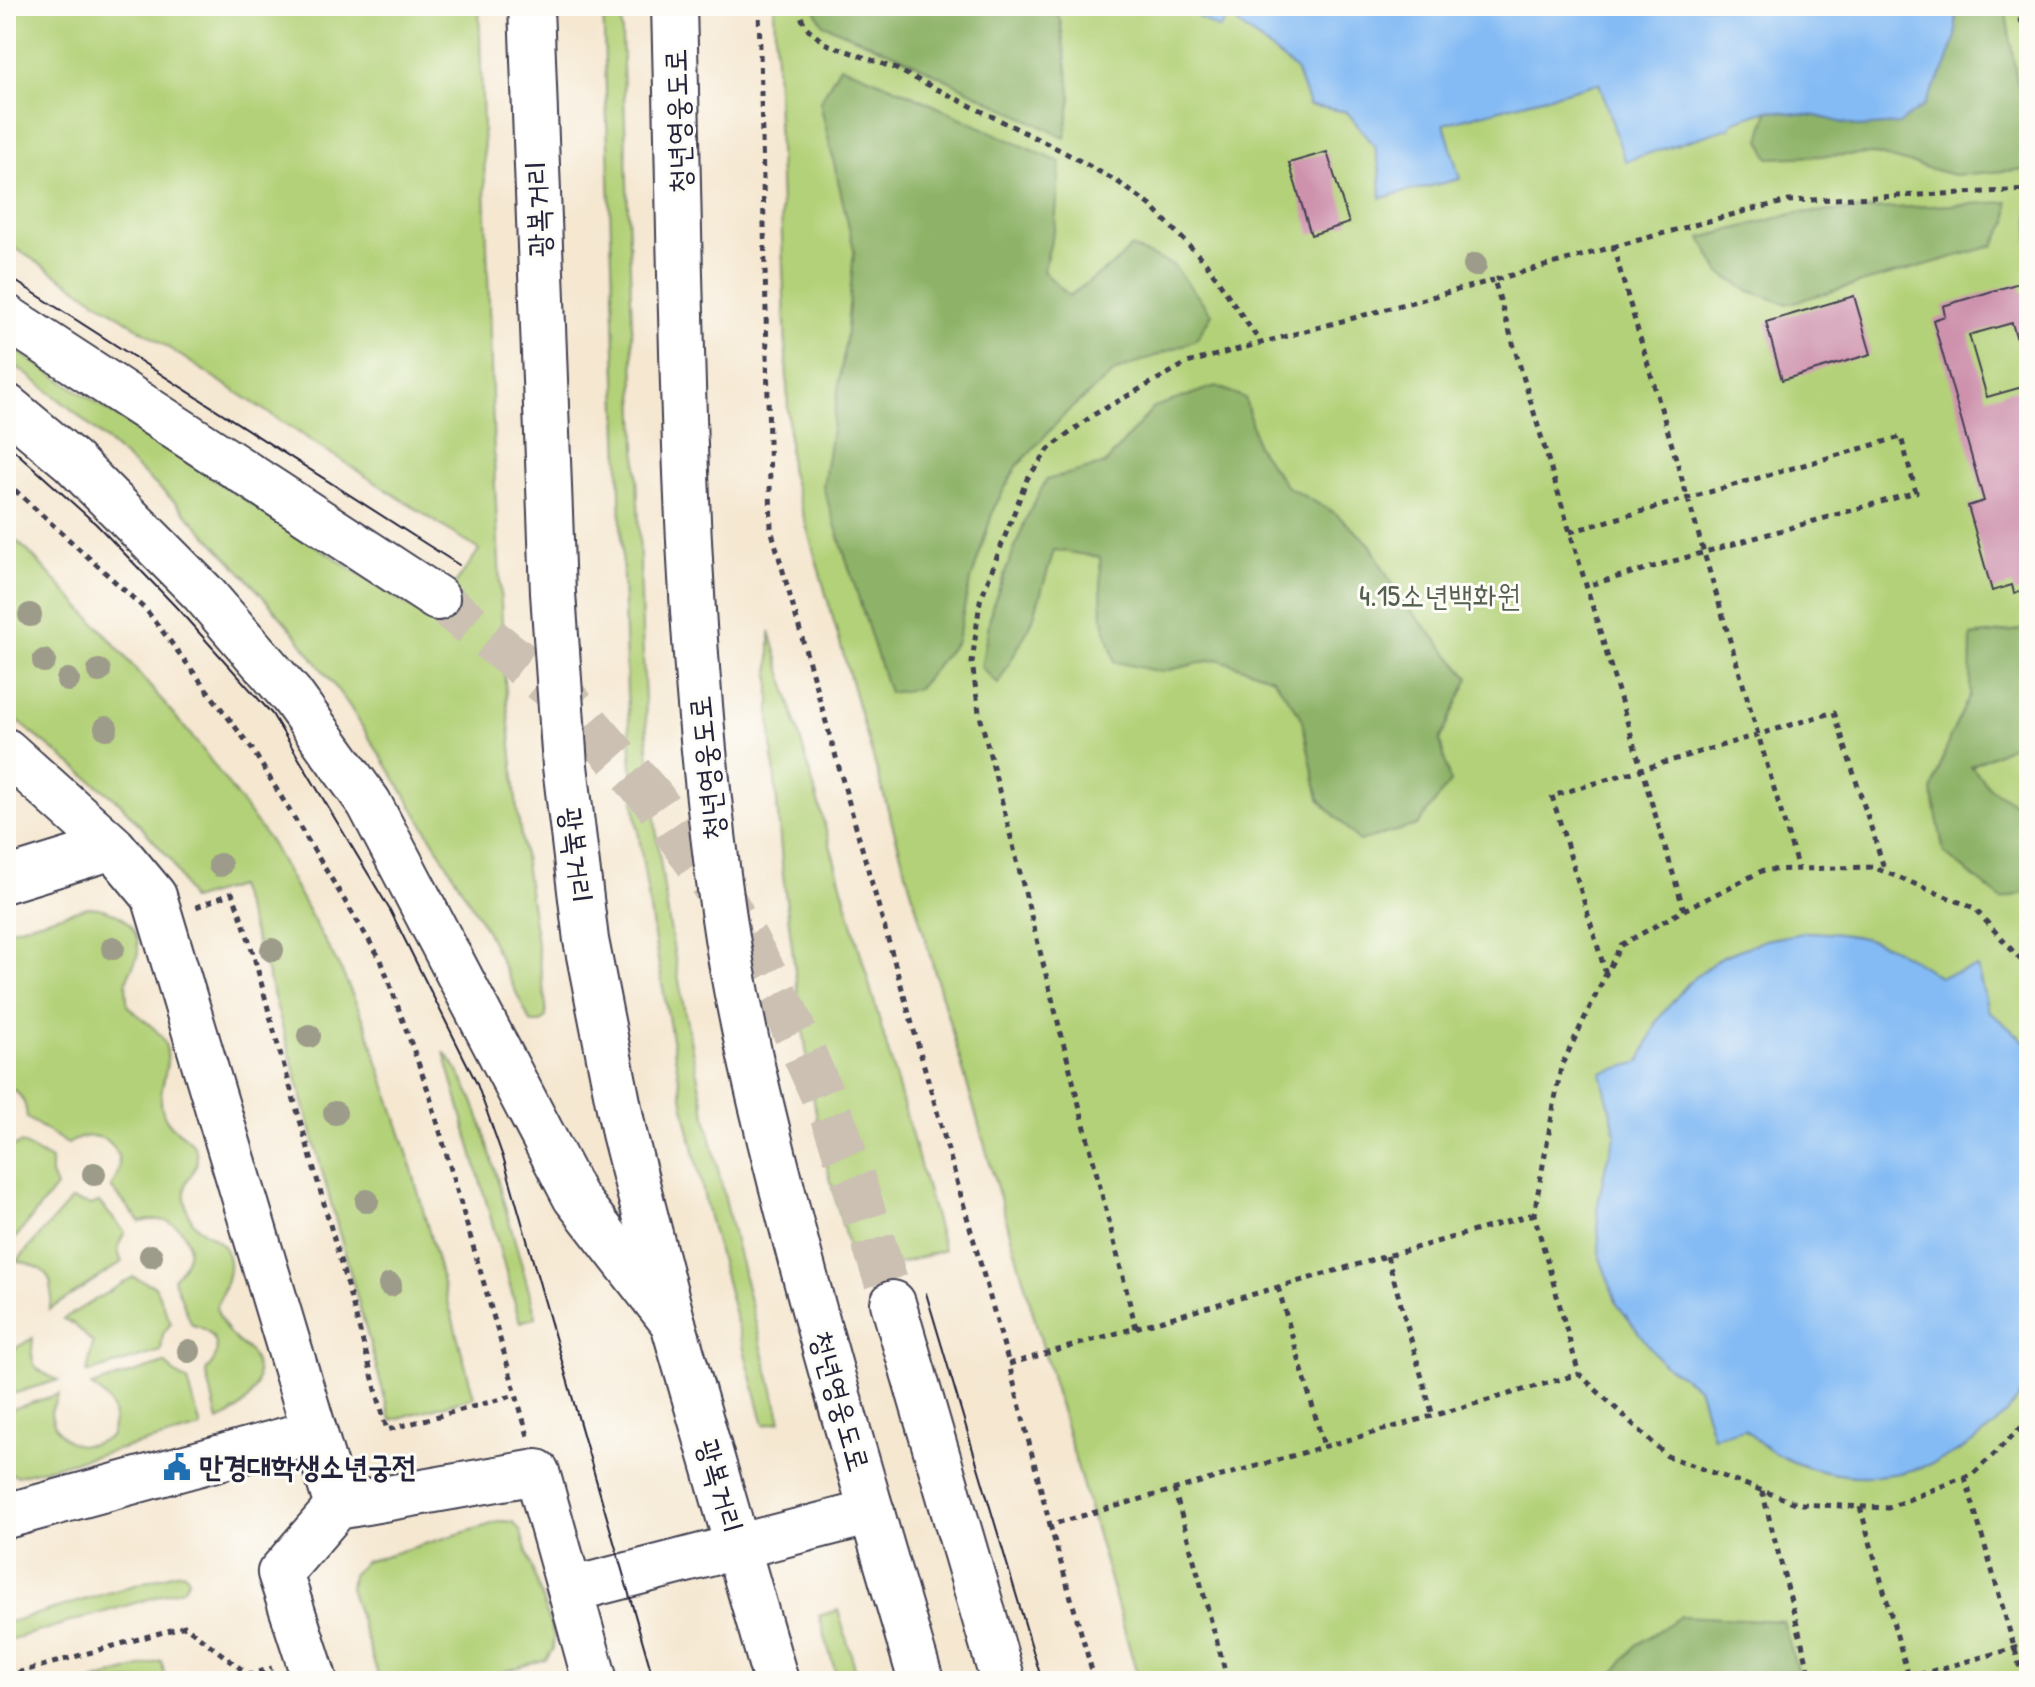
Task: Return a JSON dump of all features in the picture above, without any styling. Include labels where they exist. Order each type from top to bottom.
[{"type":"main road","name":"광복거리","points":[[531,6],[553,593],[565,766],[586,940],[618,1103],[673,1323],[776,1681]]},
{"type":"main road","name":"청년영웅도로","points":[[674,6],[692,585],[703,753],[723,915],[759,1101],[807,1286],[872,1512]]},
{"type":"main road","points":[[6,317],[437,598]]},
{"type":"main road","points":[[6,406],[72,461],[203,593],[292,696],[369,803],[575,1197],[673,1323]]},
{"type":"main road","points":[[6,751],[113,847],[154,896],[337,1507]]},
{"type":"main road","points":[[6,880],[113,847]]},
{"type":"main road","points":[[893,1303],[1003,1681]]},
{"type":"main road","points":[[6,1516],[314,1432]]},
{"type":"main road","points":[[311,1669],[280,1573],[337,1507],[537,1472],[595,1681]]},
{"type":"main road","points":[[570,1590],[872,1512],[921,1681]]},
{"type":"path","points":[[759,6],[771,529],[1009,1364],[1050,1525],[1095,1681]]},
{"type":"path","points":[[797,6],[805,26],[824,43],[894,68],[1062,151],[1118,182],[1150,205],[1206,263],[1260,342]]},
{"type":"path","points":[[2016,6],[2029,42]]},
{"type":"path","points":[[1136,1328],[979,712],[972,663],[980,601],[1027,479],[1049,449],[1093,415],[1187,363],[1753,209],[1789,201],[2029,190]]},
{"type":"path","points":[[1613,247],[1798,869]]},
{"type":"path","points":[[1494,280],[1684,910]]},
{"type":"path","points":[[1570,532],[1901,437],[1916,492],[1586,586]]},
{"type":"path","points":[[6,482],[147,611],[252,749],[381,960],[428,1090],[537,1472]]},
{"type":"path","points":[[1606,974],[1552,796],[1834,712],[1886,872]]},
{"type":"path","points":[[2029,969],[1974,908],[1873,867],[1764,870],[1621,945],[1561,1067],[1534,1214],[1579,1374],[1667,1456],[1799,1504],[1888,1508],[1974,1473],[2029,1420]]},
{"type":"path","points":[[161,919],[232,893],[248,932],[387,1430],[516,1395]]},
{"type":"path","points":[[1009,1364],[1534,1214]]},
{"type":"path","points":[[1387,1256],[1433,1416]]},
{"type":"path","points":[[1278,1287],[1324,1446]]},
{"type":"path","points":[[1050,1525],[1579,1374]]},
{"type":"path","points":[[1965,1477],[2024,1681]]},
{"type":"path","points":[[1174,1489],[1228,1681]]},
{"type":"path","points":[[1762,1491],[1812,1681]]},
{"type":"path","points":[[1860,1507],[1909,1679]]},
{"type":"path","points":[[6,1676],[185,1626],[248,1678],[311,1669]]},
{"type":"path","points":[[1896,1681],[2029,1644]]},
{"type":"green space","points":[[6,6],[479,6],[495,485],[505,681],[517,809],[546,1005],[546,1017],[541,1023],[532,1023],[528,1017],[484,926],[414,809],[348,704],[292,630],[176,503],[70,408],[6,358],[6,344],[430,620],[479,550],[6,242]]},
{"type":"green space","points":[[603,6],[621,6],[643,656],[654,810],[690,1041],[742,1269],[781,1421],[764,1425],[707,1209],[684,1107],[635,810],[627,694]]},
{"type":"green space","name":"4.15소년백화원","points":[[774,6],[2029,6],[2029,1681],[1139,1681],[790,469]]},
{"type":"green space","points":[[813,6],[1050,6],[1060,19],[1071,97],[1065,138],[901,57],[823,24]]},
{"type":"green space","points":[[1956,6],[2005,6],[2017,82],[2029,100],[2029,169],[1954,175],[1875,154],[1769,158],[1760,140],[1768,110],[1816,116],[1859,127],[1956,36]]},
{"type":"green space","points":[[840,66],[1060,162],[1055,227],[1043,271],[1069,296],[1115,263],[1131,247],[1173,265],[1212,314],[1196,340],[1116,371],[1068,411],[1017,466],[994,508],[968,590],[957,641],[917,689],[889,693],[823,487],[846,339],[854,250],[820,102]]},
{"type":"green space","points":[[2008,202],[2008,222],[1993,246],[1787,304],[1747,290],[1719,272],[1701,238],[1796,213]]},
{"type":"green space","points":[[1216,386],[1245,398],[1257,446],[1286,486],[1335,513],[1370,544],[1397,594],[1469,678],[1440,740],[1450,782],[1418,825],[1359,841],[1319,799],[1301,716],[1273,678],[1217,659],[1161,672],[1115,662],[1102,615],[1100,557],[1054,550],[1032,622],[998,684],[981,667],[992,607],[1026,519],[1046,480],[1105,464],[1154,407]]},
{"type":"green space","points":[[6,532],[28,551],[111,640],[200,746],[271,843],[343,974],[366,1025],[410,1162],[474,1397],[391,1420],[266,968],[237,886],[191,900],[171,860],[120,803],[6,712]]},
{"type":"green space","points":[[2029,629],[2029,738],[1971,766],[1989,787],[2029,813],[2029,891],[2002,900],[1944,853],[1932,791],[1950,737],[1970,695],[1971,636]]},
{"type":"green space","points":[[770,631],[944,1250],[856,1277],[820,1140],[799,1003],[783,875],[770,720]]},
{"type":"green space","points":[[88,907],[116,914],[135,933],[138,952],[126,984],[128,1006],[157,1031],[165,1045],[167,1065],[162,1107],[169,1123],[189,1140],[196,1151],[195,1168],[186,1185],[187,1209],[194,1224],[217,1240],[227,1252],[229,1273],[216,1308],[232,1337],[250,1352],[256,1363],[256,1384],[252,1394],[238,1410],[218,1421],[206,1371],[215,1357],[216,1343],[207,1331],[192,1325],[173,1278],[188,1255],[185,1235],[168,1222],[140,1222],[111,1187],[119,1163],[117,1152],[111,1144],[93,1136],[68,1144],[27,1118],[22,1098],[6,1086],[6,931]]},
{"type":"green space","points":[[444,1052],[465,1083],[480,1119],[536,1317],[520,1322]]},
{"type":"green space","points":[[21,1143],[51,1160],[51,1175],[56,1187],[6,1250],[6,1150]]},
{"type":"green space","points":[[71,1200],[91,1205],[99,1202],[125,1232],[119,1247],[122,1262],[49,1310],[52,1290],[48,1276],[36,1267],[17,1261]]},
{"type":"green space","points":[[133,1277],[155,1286],[171,1323],[163,1334],[161,1351],[87,1373],[93,1343],[74,1324],[63,1319]]},
{"type":"green space","points":[[33,1338],[35,1365],[58,1380],[6,1396],[6,1354]]},
{"type":"green space","points":[[165,1363],[188,1381],[201,1428],[18,1476],[6,1473],[6,1411],[59,1394],[51,1412],[58,1431],[76,1444],[96,1443],[110,1437],[114,1421],[109,1402],[91,1386]]},
{"type":"green space","points":[[502,1521],[513,1522],[520,1530],[554,1637],[553,1649],[546,1659],[472,1681],[380,1681],[350,1588],[352,1575],[364,1562]]},
{"type":"green space","points":[[179,1572],[185,1573],[189,1579],[183,1589],[6,1641],[6,1623]]},
{"type":"green space","points":[[838,1610],[859,1681],[838,1681],[819,1616]]},
{"type":"green space","points":[[1681,1616],[1783,1621],[1800,1681],[1607,1681],[1635,1646]]},
{"type":"green space","points":[[161,1661],[167,1681],[93,1681]]},
{"type":"water","points":[[1169,6],[1956,6],[1956,36],[1946,66],[1924,105],[1899,124],[1859,127],[1816,116],[1768,110],[1734,121],[1729,128],[1625,161],[1599,83],[1444,124],[1460,179],[1381,198],[1375,147],[1347,112],[1309,105],[1296,70],[1230,17],[1219,29],[1187,10]]},
{"type":"water","points":[[1807,932],[1846,935],[1878,942],[1939,977],[1977,967],[1988,1010],[2029,1045],[2029,1383],[2007,1412],[1980,1437],[1950,1456],[1918,1468],[1883,1475],[1848,1476],[1813,1469],[1774,1453],[1744,1429],[1713,1437],[1698,1387],[1662,1363],[1617,1304],[1600,1258],[1597,1209],[1616,1134],[1601,1073],[1640,1062],[1658,1019],[1689,982],[1721,957],[1765,940]]},
{"type":"building","points":[[1327,152],[1349,223],[1311,235],[1289,163]]},
{"type":"building","points":[[2019,283],[2022,293],[2029,291],[2029,380],[2012,323],[1969,335],[1987,397],[2029,385],[2029,589],[2014,593],[2012,585],[1992,591],[1968,506],[1984,501],[1933,320],[1945,316],[1943,306]]},
{"type":"building","points":[[1854,296],[1871,354],[1782,380],[1766,322]]},
{"type":"tunnel","points":[[437,598],[566,699],[654,800],[728,907],[785,1010],[837,1129],[893,1303]]},
{"type":"tram line","points":[[6,275],[459,565]]},
{"type":"tram line","points":[[6,443],[96,524],[272,714],[390,910],[477,1084],[504,1160],[654,1681]]},
{"type":"tram line","points":[[926,1293],[1042,1681]]},
{"type":"place","name":"만경대학생소년궁전","points":[[177,1467]]}]
